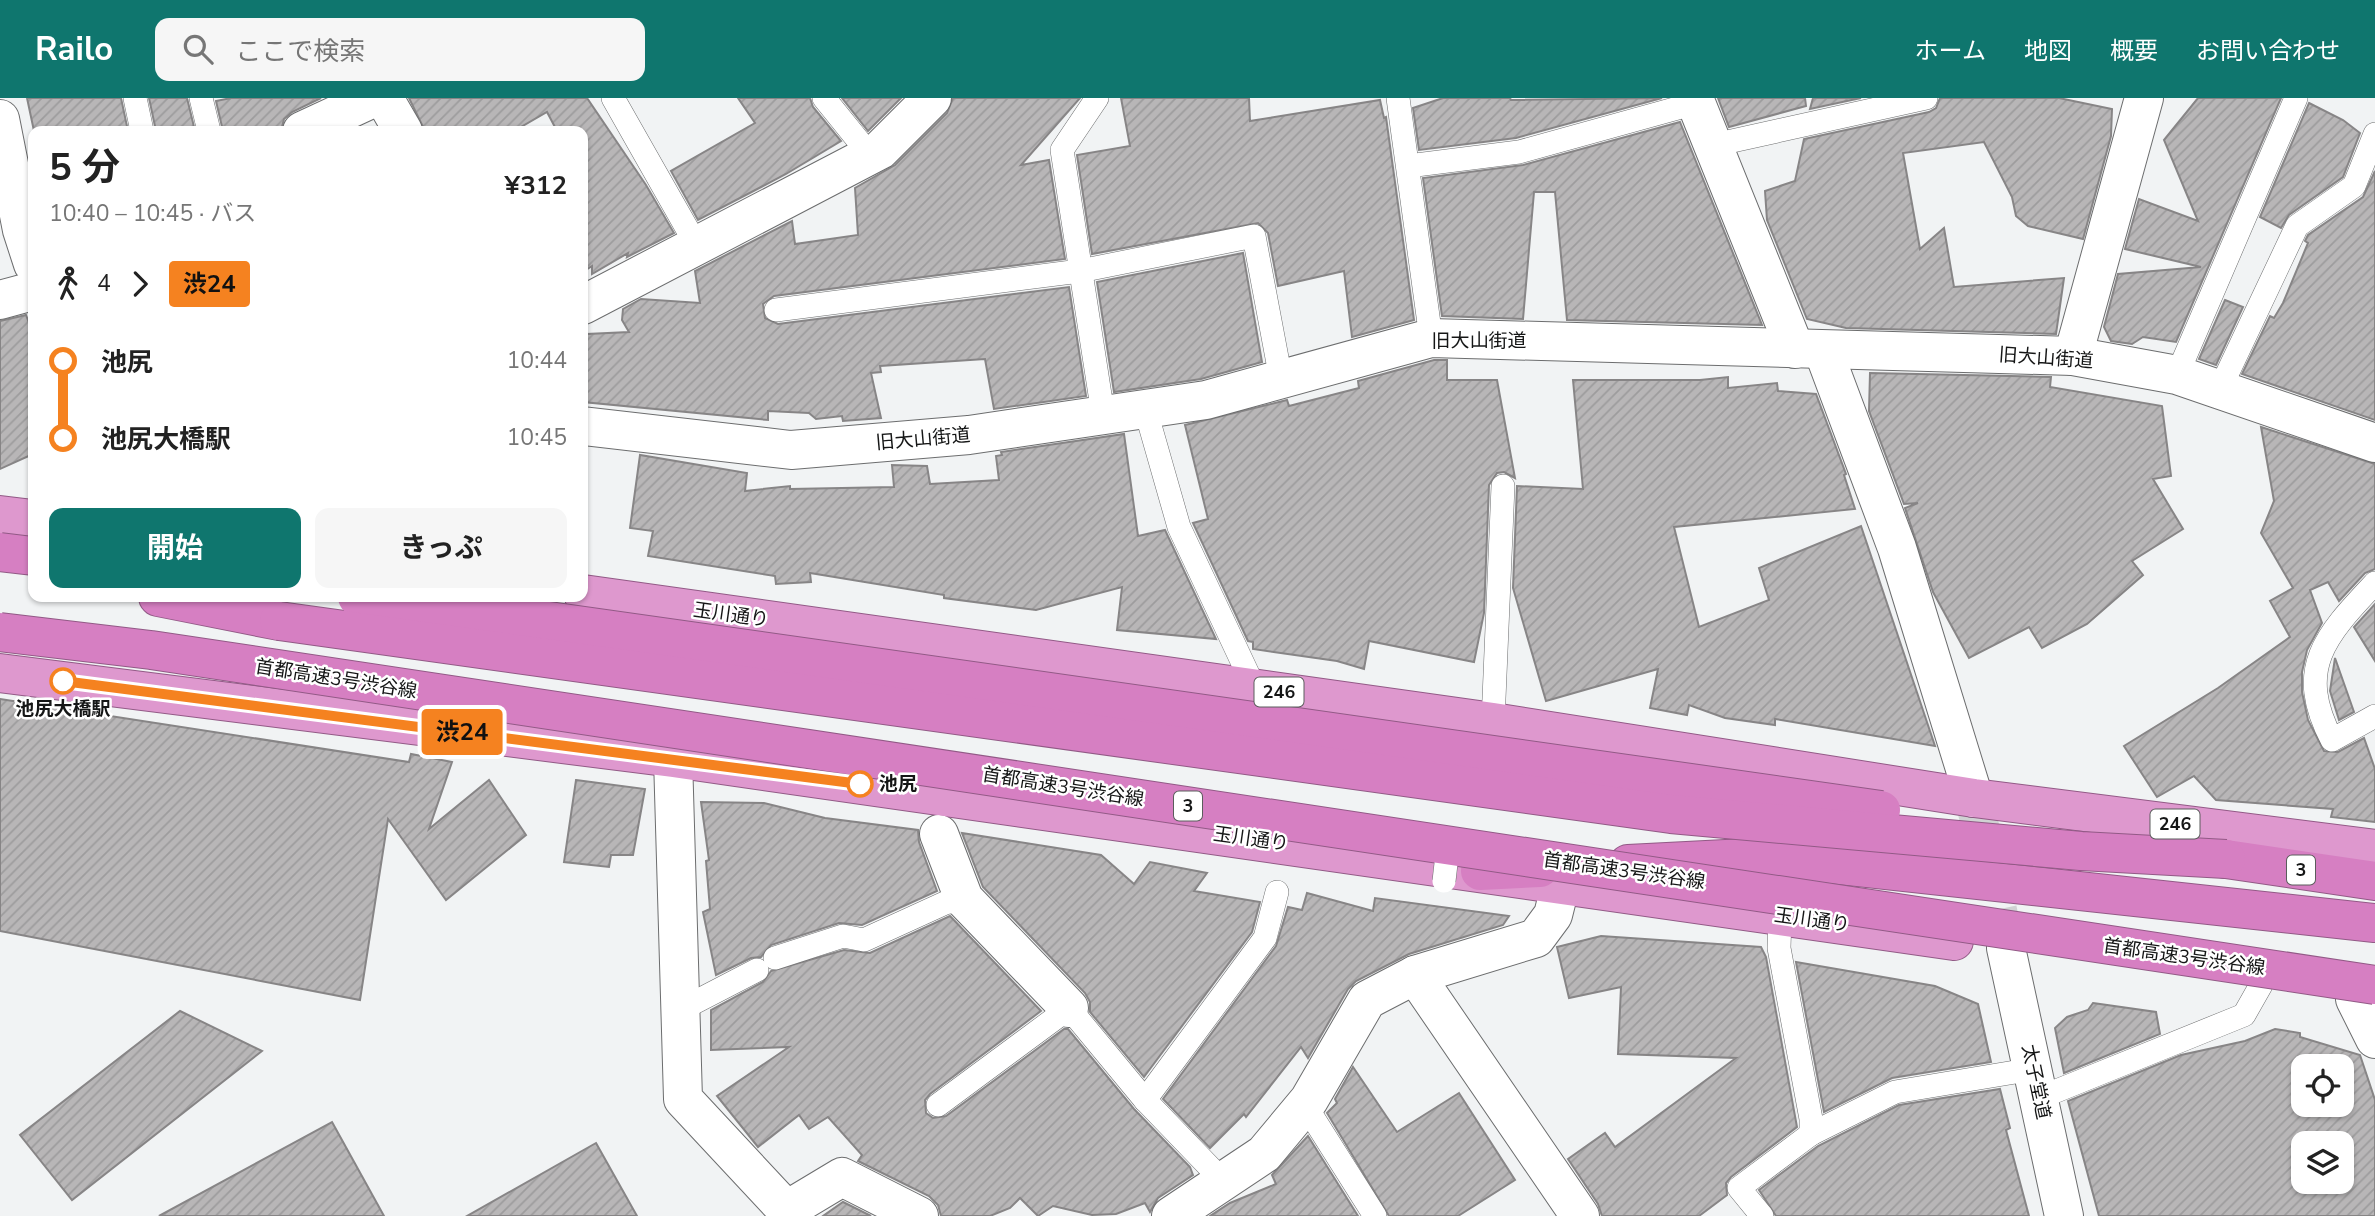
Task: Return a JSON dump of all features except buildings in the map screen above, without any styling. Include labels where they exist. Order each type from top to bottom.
[{"type":"highway","points":[[0,515],[28,518]]},
{"type":"highway","points":[[0,552],[28,555]]},
{"type":"highway","points":[[0,552],[28,560]]},
{"type":"highway","name":"玉川通り","points":[[588,595],[1493,722],[1974,798],[2375,849]]},
{"type":"highway","points":[[183,602],[279,621],[1671,814],[2081,852],[2226,859]]},
{"type":"highway","name":"3","points":[[396,602],[569,624],[2375,881]]},
{"type":"highway","points":[[0,616],[150,650]]},
{"type":"highway","name":"首都高速3号渋谷線","points":[[0,632],[150,650],[1457,866],[2368,995]]},
{"type":"highway","name":"玉川通り","points":[[0,673],[673,758],[1457,866],[1780,916],[2261,985],[2368,995]]},
{"type":"highway","points":[[1457,866],[1765,857],[2375,923]]},
{"type":"street","points":[[313,126],[373,98]]},
{"type":"street","points":[[384,98],[400,126]]},
{"type":"street","points":[[588,302],[880,150],[932,98]]},
{"type":"street","points":[[2073,356],[2144,98]]},
{"type":"street","points":[[1695,100],[1897,548],[1974,798]]},
{"type":"street","points":[[0,119],[28,248]]},
{"type":"street","points":[[0,300],[28,292]]},
{"type":"street","name":"旧大山街道","points":[[588,427],[791,450],[969,436],[1206,400],[1431,338],[2073,356],[2177,375],[2375,443]]},
{"type":"street","points":[[673,758],[683,1099],[789,1213],[842,1177],[919,1216]]},
{"type":"street","points":[[939,834],[964,899],[1069,1008]]},
{"type":"street","points":[[1201,1202],[1265,1154],[1305,1105],[1367,1000],[1415,975],[1536,938],[1553,915],[1561,883]]},
{"type":"street","name":"太子堂道","points":[[2006,948],[2064,1216]]},
{"type":"street","points":[[1415,975],[1580,1216]]},
{"type":"street","points":[[2368,995],[2375,1039]]},
{"type":"lane","points":[[135,98],[141,126]]},
{"type":"lane","points":[[201,98],[208,126]]},
{"type":"lane","points":[[613,98],[697,246]]},
{"type":"lane","points":[[824,98],[870,155]]},
{"type":"lane","points":[[1097,98],[1062,150],[1103,414]]},
{"type":"lane","points":[[1398,98],[1431,338]]},
{"type":"lane","points":[[1714,145],[1926,98]]},
{"type":"lane","points":[[2177,375],[2296,98]]},
{"type":"lane","points":[[1408,166],[1518,152],[1695,100]]},
{"type":"lane","points":[[2220,391],[2297,226],[2354,186],[2375,134]]},
{"type":"lane","points":[[776,310],[1080,271],[1254,236],[1281,379]]},
{"type":"lane","points":[[1145,408],[1179,527],[1255,689]]},
{"type":"lane","points":[[1493,722],[1503,486]]},
{"type":"lane","points":[[2375,583],[2336,624],[2322,645],[2313,682],[2322,721],[2332,740],[2375,716]]},
{"type":"lane","points":[[1145,1100],[1265,938],[1276,892]]},
{"type":"lane","points":[[680,1010],[766,964],[843,936],[864,940],[945,903],[964,899]]},
{"type":"lane","points":[[1780,916],[1779,948],[1811,1119],[1811,1134]]},
{"type":"lane","points":[[1762,1216],[1739,1188],[1811,1134],[1895,1092],[2036,1084],[2244,1015],[2261,985]]},
{"type":"lane","points":[[939,1105],[1069,1008],[1145,1100],[1201,1202]]},
{"type":"lane","points":[[1305,1105],[1374,1216]]},
{"type":"tunnel","points":[[1974,798],[2006,948]]},
{"type":"bus line","name":"渋24","points":[[63,681],[860,784]]},
{"type":"place","name":"池尻大橋駅","points":[[63,681]]},
{"type":"place","name":"池尻","points":[[860,784]]}]
